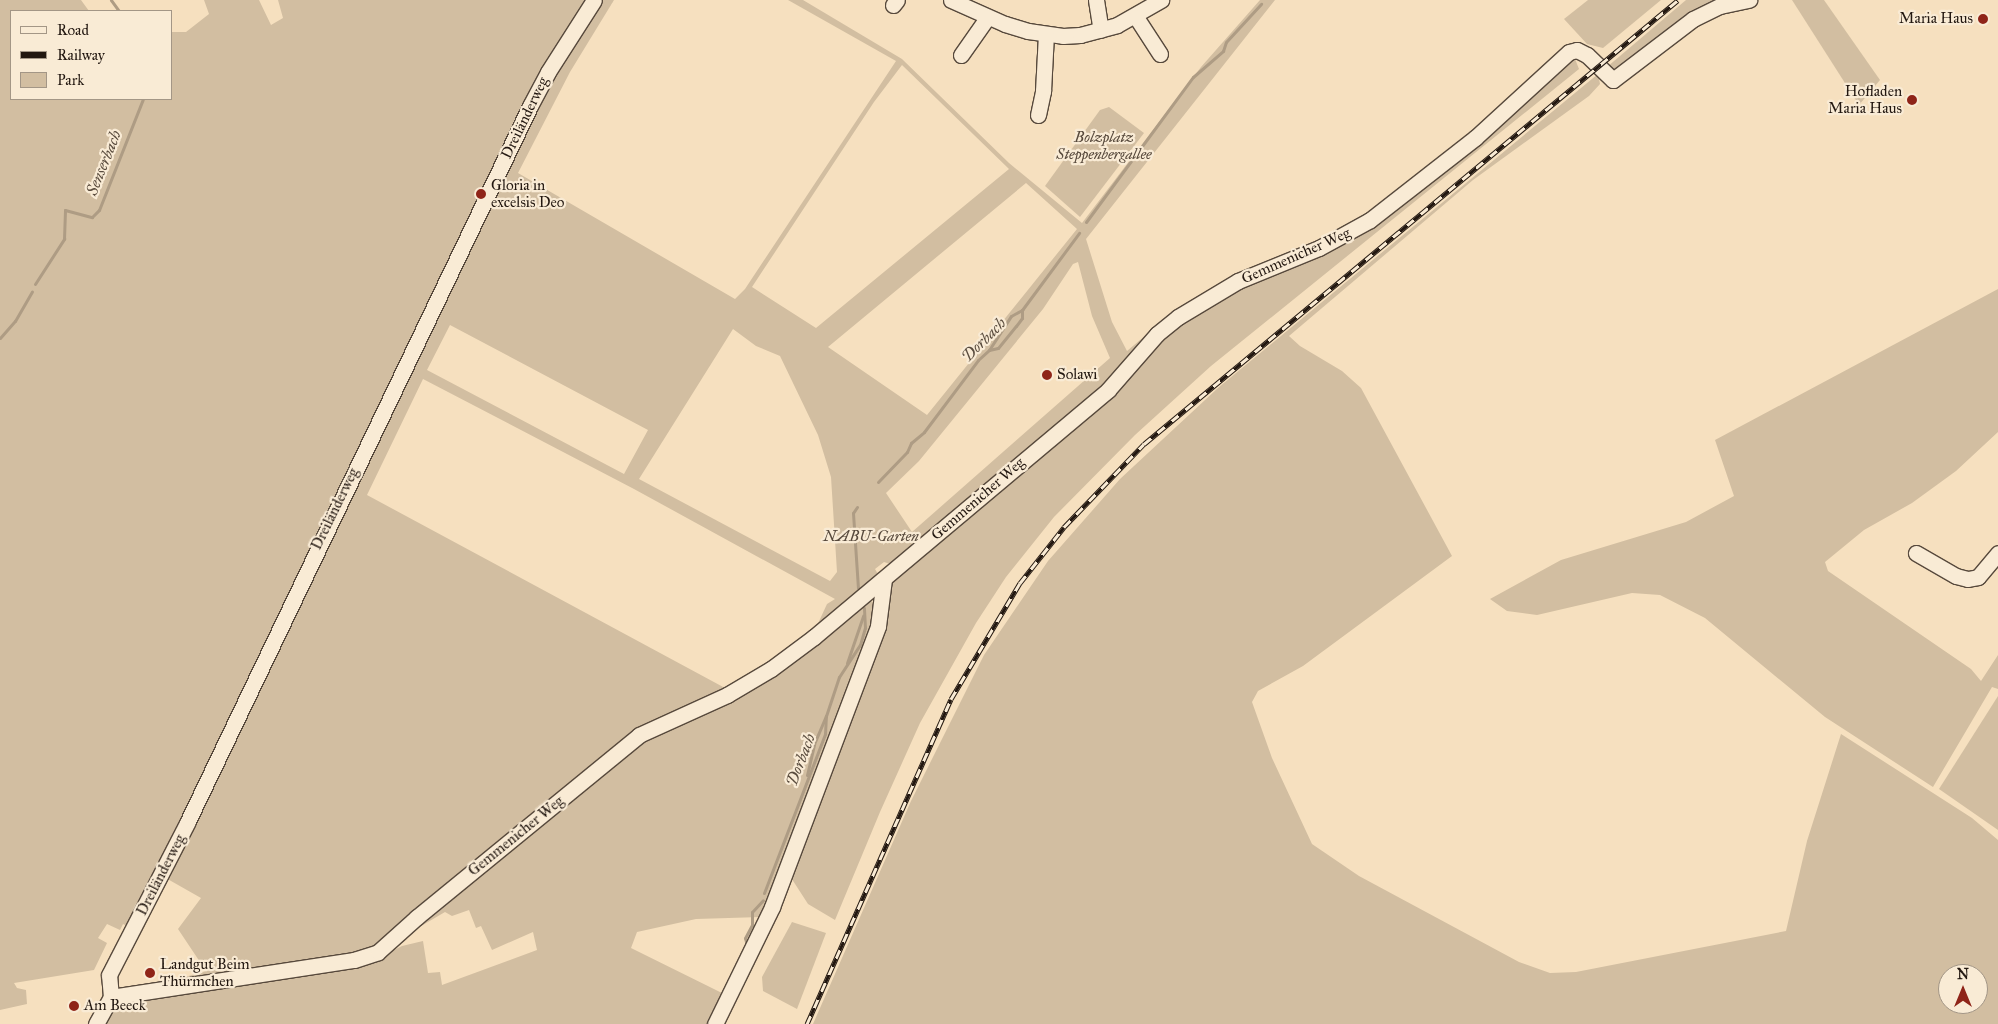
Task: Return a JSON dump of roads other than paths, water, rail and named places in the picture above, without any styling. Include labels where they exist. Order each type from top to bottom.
[{"type":"street","name":"Dreiländerweg","points":[[112,997],[109,975],[188,823],[535,98],[594,0]]},
{"type":"street","points":[[951,0],[987,18],[1046,34],[1080,35],[1101,30],[1136,17],[1161,0]]},
{"type":"street","points":[[1096,0],[1101,30]]},
{"type":"street","name":"Gemmenicher Weg","points":[[112,997],[354,960],[378,952],[417,917],[639,735],[726,695],[771,669],[884,580],[1108,390],[1157,334],[1178,316],[1230,285],[1320,248],[1370,220],[1475,138],[1569,52],[1577,50],[1587,55],[1613,80],[1693,19],[1720,6],[1749,0]]},
{"type":"street","points":[[1136,17],[1160,54]]},
{"type":"street","points":[[961,54],[987,18]]},
{"type":"street","points":[[1038,115],[1043,91],[1046,34]]},
{"type":"street","points":[[1916,553],[1956,576],[1968,579],[1978,577],[1998,553]]},
{"type":"street","points":[[715,1024],[772,907],[878,626],[884,580]]},
{"type":"street","points":[[96,1024],[112,997]]},
{"type":"waterway","name":"Senserbach","points":[[111,0],[118,10]]},
{"type":"waterway","name":"Dorbach","points":[[1086,222],[1193,77],[1223,51],[1226,42],[1261,4]]},
{"type":"waterway","name":"Senserbach","points":[[35,284],[64,239],[65,210],[92,217],[99,210],[143,100]]},
{"type":"waterway","name":"Dorbach","points":[[878,482],[907,452],[911,443],[924,432],[978,360],[989,350],[998,348],[1016,326],[1022,318],[1022,310],[1079,233]]},
{"type":"waterway","name":"Senserbach","points":[[0,338],[15,321],[32,291]]},
{"type":"waterway","points":[[989,350],[1011,316],[1022,310]]},
{"type":"waterway","name":"Dorbach","points":[[857,507],[853,513],[858,588]]},
{"type":"waterway","name":"Dorbach","points":[[764,893],[825,734],[826,716],[839,677],[860,645],[865,628],[864,608]]},
{"type":"waterway","points":[[847,663],[863,616]]},
{"type":"waterway","points":[[807,775],[814,744],[826,716]]},
{"type":"waterway","name":"Dorbach","points":[[747,945],[745,938],[752,925],[752,912],[763,900]]},
{"type":"railway","points":[[807,1024],[951,699],[1020,583],[1064,527],[1144,444],[1678,0]]},
{"type":"place","name":"Maria Haus","points":[[1983,19]]},
{"type":"place","name":"Hofladen Maria Haus","points":[[1912,100]]},
{"type":"place","name":"Gloria in excelsis Deo","points":[[481,194]]},
{"type":"place","name":"Solawi","points":[[1047,375]]},
{"type":"place","name":"Landgut Beim Thürmchen","points":[[150,973]]},
{"type":"place","name":"Am Beeck","points":[[74,1006]]},
{"type":"park label","name":"Bolzplatz Steppenbergallee","points":[[1104,146]]},
{"type":"park label","name":"NABU-Garten","points":[[871,537]]}]
